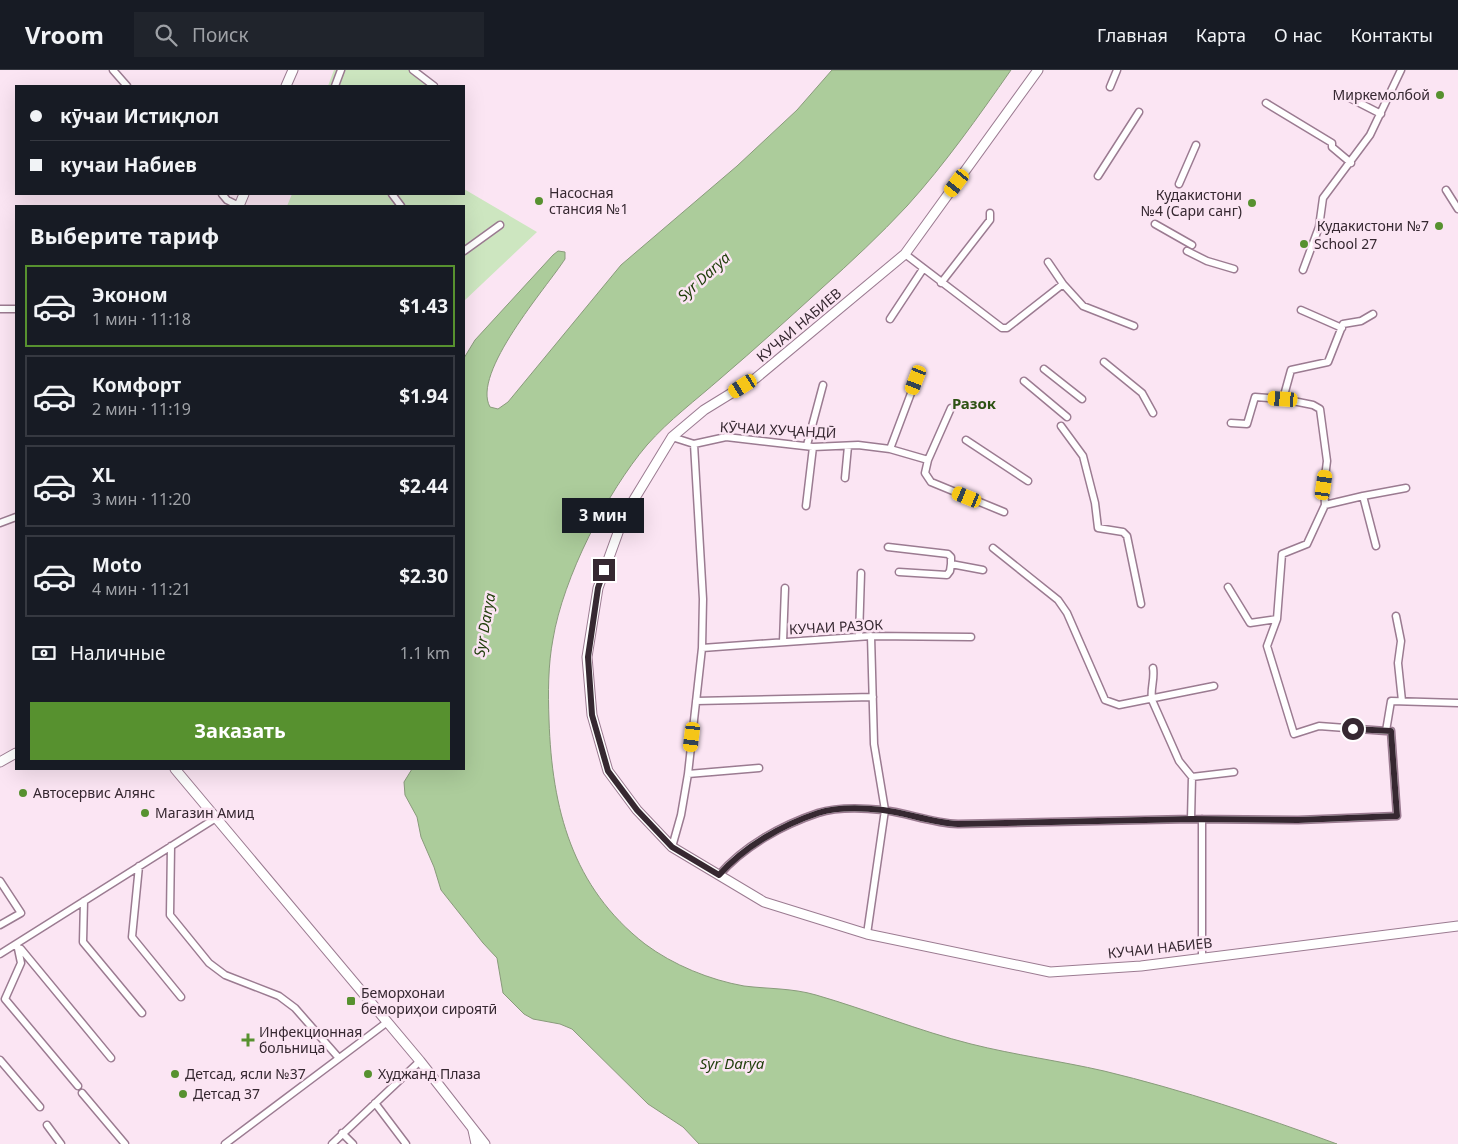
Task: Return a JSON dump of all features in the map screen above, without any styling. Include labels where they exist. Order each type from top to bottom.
[{"type":"main road","points":[[286,85],[293,70]]},
{"type":"main road","name":"КУЧАИ НАБИЕВ","points":[[1038,70],[905,254],[756,378],[704,410],[672,437],[624,516],[598,588],[588,657],[592,715],[608,771],[637,810],[672,847],[764,902],[867,934],[1050,972],[1141,966],[1458,926]]},
{"type":"main road","points":[[0,762],[15,754]]},
{"type":"main road","points":[[176,770],[420,1061],[485,1144]]},
{"type":"main road","points":[[473,1130],[476,1144]]},
{"type":"street","points":[[113,70],[126,85]]},
{"type":"street","points":[[335,85],[341,70]]},
{"type":"street","points":[[413,70],[433,85]]},
{"type":"street","points":[[1110,87],[1117,70]]},
{"type":"street","points":[[1303,270],[1319,226],[1323,198],[1351,163],[1370,135],[1399,70]]},
{"type":"street","points":[[1344,95],[1380,114]]},
{"type":"street","points":[[1266,103],[1332,143],[1332,148],[1351,163]]},
{"type":"street","points":[[1098,176],[1139,112]]},
{"type":"street","points":[[1180,184],[1196,145]]},
{"type":"street","points":[[1446,190],[1458,209]]},
{"type":"street","points":[[223,195],[227,200],[237,205]]},
{"type":"street","points":[[941,283],[990,220],[990,213]]},
{"type":"street","points":[[1155,224],[1192,245]]},
{"type":"street","points":[[465,250],[500,225]]},
{"type":"street","points":[[1187,251],[1234,269]]},
{"type":"street","points":[[905,254],[1002,328],[1007,328],[1063,284]]},
{"type":"street","points":[[1048,262],[1063,284],[1084,306],[1134,326]]},
{"type":"street","points":[[890,319],[923,269]]},
{"type":"street","points":[[0,309],[15,309]]},
{"type":"street","points":[[1301,310],[1342,328]]},
{"type":"street","points":[[1283,399],[1291,370],[1328,362],[1343,324],[1362,321],[1373,314]]},
{"type":"street","points":[[1104,362],[1142,392],[1153,412]]},
{"type":"street","points":[[1044,369],[1082,399]]},
{"type":"street","points":[[890,449],[916,380]]},
{"type":"street","points":[[1024,381],[1067,417]]},
{"type":"street","points":[[806,506],[810,446],[823,385]]},
{"type":"street","points":[[719,875],[735,857],[775,832],[820,812],[862,809],[885,810],[940,823],[1192,819],[1298,820],[1397,816],[1391,731],[1319,726],[1294,734],[1267,646],[1277,619],[1282,554],[1308,544],[1325,506],[1324,485],[1327,461],[1320,409],[1313,405],[1283,399],[1255,397],[1247,424],[1231,423]]},
{"type":"street","points":[[950,408],[928,460],[925,473],[931,482],[1004,512]]},
{"type":"street","points":[[1060,426],[1083,456],[1095,503],[1098,528],[1123,532],[1127,536],[1140,604]]},
{"type":"street","name":"КӮЧАИ ХУҶАНДӢ","points":[[672,437],[694,444],[726,438],[810,446],[890,449],[928,460]]},
{"type":"street","points":[[966,440],[1028,481]]},
{"type":"street","points":[[672,847],[682,814],[702,648],[703,600],[694,444]]},
{"type":"street","points":[[845,478],[848,446]]},
{"type":"street","points":[[1325,506],[1363,496],[1406,488]]},
{"type":"street","points":[[1363,496],[1376,546]]},
{"type":"street","points":[[0,522],[15,517]]},
{"type":"street","points":[[888,547],[948,554],[951,557],[950,571],[947,575],[899,572]]},
{"type":"street","points":[[993,548],[1058,600],[1067,613],[1101,696],[1110,703],[1119,705],[1152,700],[1214,686]]},
{"type":"street","points":[[951,564],[983,570]]},
{"type":"street","points":[[859,637],[861,573]]},
{"type":"street","points":[[1228,587],[1250,623],[1277,619]]},
{"type":"street","points":[[784,642],[785,588]]},
{"type":"street","points":[[1396,616],[1401,641],[1398,663],[1402,701]]},
{"type":"street","points":[[867,934],[885,810],[874,744],[871,636]]},
{"type":"street","name":"КУЧАИ РАЗОК","points":[[702,648],[871,636],[971,637]]},
{"type":"street","points":[[1153,668],[1155,680],[1150,692],[1152,700],[1179,761],[1192,777],[1192,819]]},
{"type":"street","points":[[696,701],[873,697]]},
{"type":"street","points":[[1386,731],[1391,701],[1458,702]]},
{"type":"street","points":[[688,774],[759,768]]},
{"type":"street","points":[[1192,777],[1234,772]]},
{"type":"street","points":[[0,954],[216,818]]},
{"type":"street","points":[[1202,819],[1202,958]]},
{"type":"street","points":[[171,846],[170,915],[209,963],[225,975],[279,996],[294,1008],[338,1057]]},
{"type":"street","points":[[139,866],[132,937],[181,997]]},
{"type":"street","points":[[0,881],[21,913],[1,923]]},
{"type":"street","points":[[84,901],[83,942],[142,1013]]},
{"type":"street","points":[[18,944],[35,969],[111,1058]]},
{"type":"street","points":[[18,944],[22,963],[5,999],[78,1086]]},
{"type":"street","points":[[225,1144],[386,1022]]},
{"type":"street","points":[[0,1060],[40,1107]]},
{"type":"street","points":[[332,1144],[420,1061]]},
{"type":"street","points":[[82,1093],[125,1144]]},
{"type":"street","points":[[375,1103],[406,1144]]},
{"type":"street","points":[[47,1125],[62,1144]]},
{"type":"street","points":[[342,1133],[353,1144]]},
{"type":"shaded area","points":[[334,70],[414,70],[429,85],[328,85]]},
{"type":"shaded area","points":[[465,190],[537,232],[465,300],[465,205],[287,205],[292,195],[465,195]]},
{"type":"water","name":"Syr Darya","points":[[832,70],[1011,70],[948,157],[907,206],[844,268],[655,436],[632,464],[602,511],[566,590],[558,615],[549,669],[549,720],[555,785],[561,815],[583,872],[620,922],[645,944],[668,959],[705,976],[744,986],[807,993],[971,1044],[1134,1078],[1222,1104],[1337,1144],[699,1144],[683,1127],[648,1104],[572,1029],[560,1024],[533,1019],[524,1014],[503,993],[497,958],[441,890],[434,867],[421,837],[417,817],[405,795],[404,782],[411,770],[465,770],[465,356],[475,340],[553,255],[558,251],[565,252],[565,259],[528,309],[491,373],[487,392],[490,407],[498,409],[508,402],[621,265],[737,166],[797,110]]},
{"type":"place","name":"Миркемолбой","points":[[1440,95]]},
{"type":"place","name":"Насосная стансия №1","points":[[539,201]]},
{"type":"place","name":"Кудакистони №4 (Сари санг)","points":[[1252,203]]},
{"type":"place","name":"Кудакистони №7","points":[[1439,226]]},
{"type":"place","name":"School 27","points":[[1304,244]]},
{"type":"place","name":"Автосервис Алянс","points":[[23,793]]},
{"type":"place","name":"Магазин Амид","points":[[145,813]]},
{"type":"place","name":"Беморхонаи бемориҳои сироятӣ","points":[[351,1001]]},
{"type":"place","name":"Инфекционная больница","points":[[248,1040]]},
{"type":"place","name":"Детсад, ясли №37","points":[[175,1074]]},
{"type":"place","name":"Худжанд Плаза","points":[[368,1074]]},
{"type":"place","name":"Детсад 37","points":[[183,1094]]},
{"type":"district","name":"Разок","points":[[974,404]]},
{"type":"route","points":[[604,570],[598,588],[588,657],[592,715],[608,771],[637,810],[672,847],[719,875],[735,857],[775,832],[820,812],[862,809],[885,810],[940,823],[958,824],[1007,821],[1298,820],[1397,816],[1391,731],[1353,729]]}]
